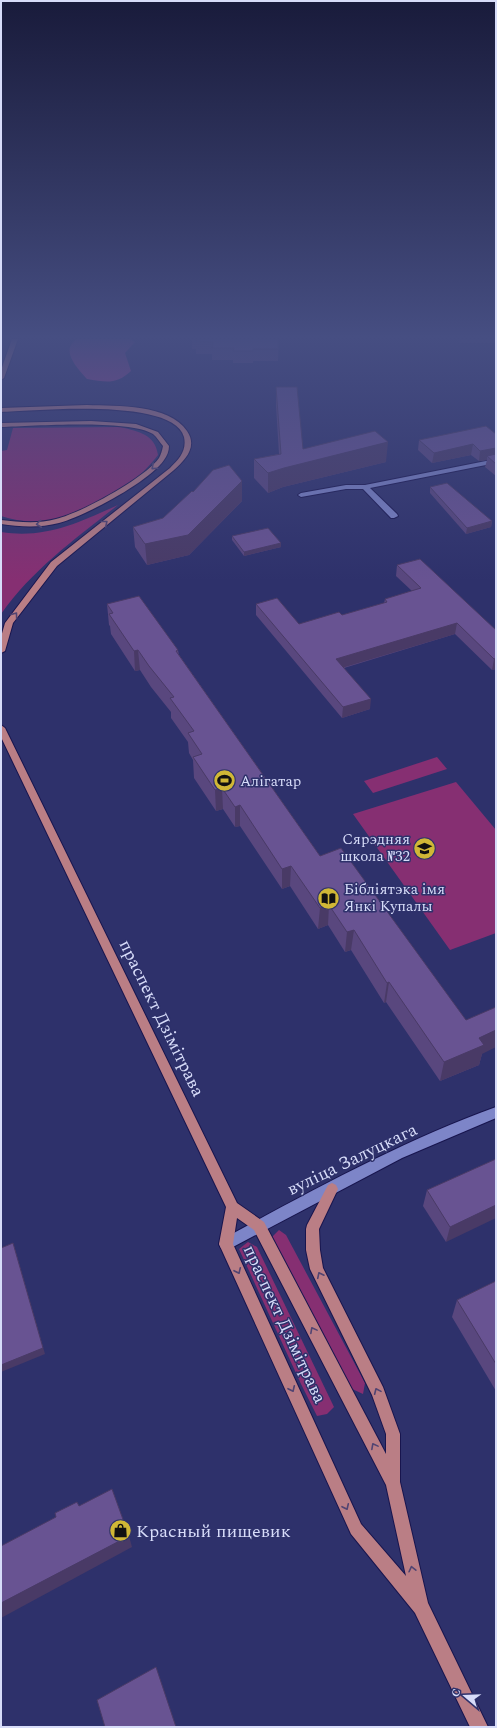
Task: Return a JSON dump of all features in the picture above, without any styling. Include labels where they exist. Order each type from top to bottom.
[{"type":"main road","points":[[1,651],[9,623],[54,564],[172,469],[186,454],[189,442],[186,432],[169,420]]},
{"type":"main road","points":[[1,425],[99,423],[134,425],[156,433],[166,446],[165,453],[161,460],[151,470],[104,502],[58,521],[26,525],[1,522]]},
{"type":"main road","name":"праспект Дзімітрава","points":[[1,728],[232,1207],[226,1244],[356,1529],[421,1607],[479,1727]]},
{"type":"main road","points":[[332,1189],[312,1229],[313,1250],[317,1269],[378,1392],[393,1434],[393,1483],[421,1607]]},
{"type":"main road","points":[[232,1207],[259,1226],[393,1483]]},
{"type":"street","points":[[301,495],[346,487],[364,487],[496,461]]},
{"type":"street","points":[[364,487],[394,516]]},
{"type":"street","name":"вуліца Залуцкага","points":[[226,1244],[398,1154],[496,1112]]},
{"type":"shaded area","points":[[121,427],[150,438],[156,448],[158,455],[136,478],[102,500],[66,516],[48,520],[21,521],[1,516],[1,451],[7,450],[13,428]]},
{"type":"shaded area","points":[[118,505],[55,555],[13,598],[1,614],[1,532],[17,534],[32,533],[61,528],[89,518]]},
{"type":"shaded area","points":[[437,757],[447,769],[373,793],[364,781]]},
{"type":"shaded area","points":[[456,782],[496,830],[496,933],[450,950],[353,814]]},
{"type":"shaded area","points":[[279,1230],[286,1235],[365,1383],[363,1394],[350,1388],[272,1237]]},
{"type":"shaded area","points":[[248,1242],[257,1247],[334,1407],[327,1414],[317,1416],[301,1384],[239,1249]]},
{"type":"building","points":[[278,420],[300,420],[303,449],[375,431],[388,442],[268,473],[254,459],[281,454]]},
{"type":"building","points":[[486,426],[496,434],[496,448],[480,451],[473,444],[434,453],[419,440]]},
{"type":"building","points":[[496,454],[496,464],[487,456]]},
{"type":"building","points":[[229,465],[242,481],[188,535],[145,544],[133,527],[163,518],[192,491],[193,492],[213,470]]},
{"type":"building","points":[[447,483],[492,521],[467,528],[430,487]]},
{"type":"building","points":[[268,528],[281,543],[244,552],[232,536]]},
{"type":"building","points":[[420,559],[496,630],[496,658],[494,659],[457,623],[336,659],[371,699],[343,707],[256,604],[277,598],[299,624],[339,612],[342,615],[387,602],[385,599],[421,588],[397,565]]},
{"type":"building","points":[[139,596],[320,856],[341,848],[466,1020],[496,1007],[496,1030],[479,1038],[484,1045],[444,1062],[389,982],[387,983],[354,930],[347,932],[329,905],[320,908],[291,866],[282,869],[240,805],[235,807],[222,788],[215,790],[193,757],[202,754],[188,733],[194,731],[170,698],[174,697],[138,650],[134,651],[109,614],[113,613],[107,604]]},
{"type":"building","points":[[496,1159],[496,1205],[450,1227],[427,1190]]},
{"type":"building","points":[[13,1243],[43,1348],[1,1365],[1,1248]]},
{"type":"building","points":[[496,1281],[496,1364],[457,1300]]},
{"type":"building","points":[[112,1489],[129,1536],[1,1603],[1,1546],[56,1517],[55,1513],[77,1502],[79,1506]]},
{"type":"building","points":[[156,1667],[176,1727],[105,1727],[97,1700]]},
{"type":"place","name":"Алігатар","points":[[225,781]]},
{"type":"place","name":"Сярэдняя школа №32","points":[[425,848]]},
{"type":"place","name":"Бібліятэка імя Янкі Купалы","points":[[329,898]]},
{"type":"place","name":"Красный пищевик","points":[[120,1531]]}]
